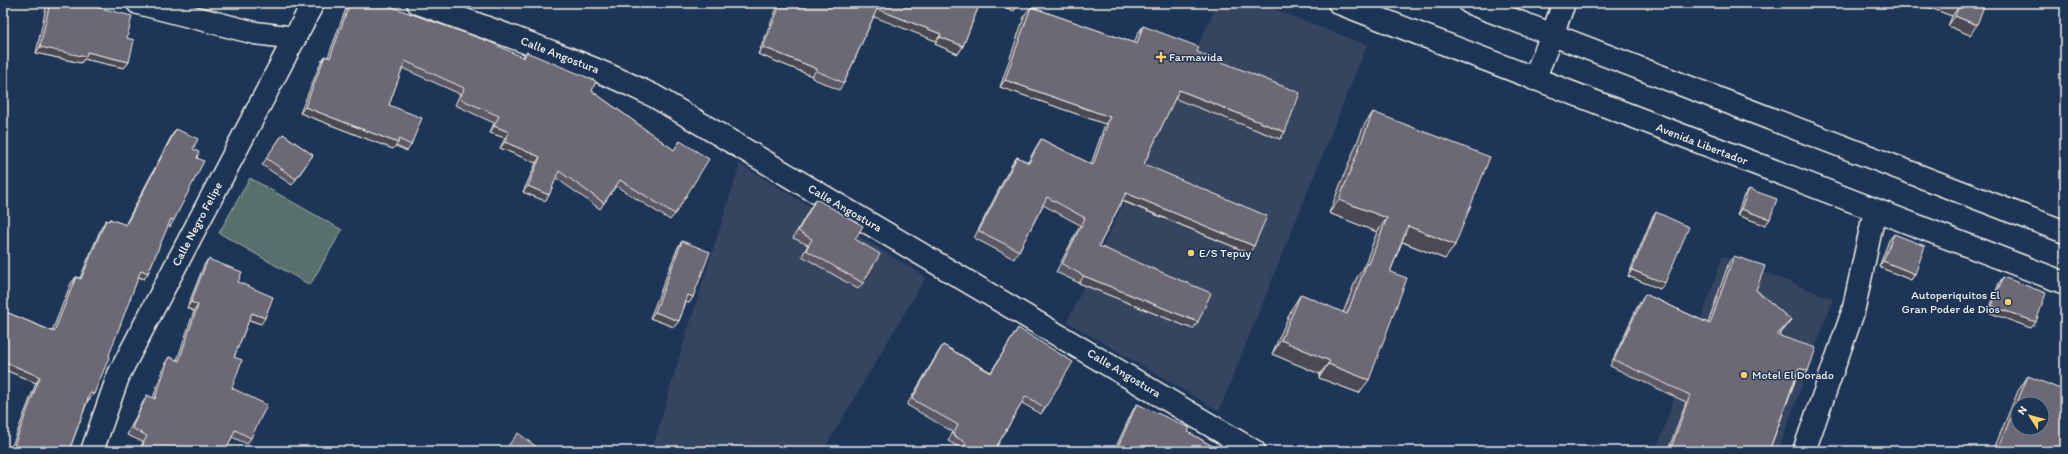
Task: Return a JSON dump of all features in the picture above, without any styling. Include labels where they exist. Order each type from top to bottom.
[{"type":"street","points":[[138,3],[255,33],[295,38]]},
{"type":"street","name":"Calle Negro Felipe","points":[[92,451],[108,404],[123,367],[313,3]]},
{"type":"street","name":"Calle Angostura","points":[[418,3],[571,59],[615,77],[654,96],[1254,451]]},
{"type":"street","name":"Avenida Libertador","points":[[1339,3],[2065,283]]},
{"type":"street","points":[[1470,3],[2065,232]]},
{"type":"street","points":[[1534,79],[1564,3]]},
{"type":"street","points":[[1804,451],[1853,312],[1875,210]]},
{"type":"shaded area","name":"E/S Tepuy","points":[[1218,3],[1257,3],[1367,45],[1219,411],[1067,322]]},
{"type":"shaded area","points":[[740,164],[926,277],[823,451],[652,451],[681,351]]},
{"type":"shaded area","name":"Motel El Dorado","points":[[1723,256],[1833,299],[1778,451],[1656,451]]},
{"type":"green space","points":[[250,178],[342,230],[310,285],[219,233]]},
{"type":"building","points":[[50,3],[97,3],[96,7],[132,16],[127,38],[134,40],[129,62],[87,52],[86,57],[40,47]]},
{"type":"building","points":[[350,3],[381,3],[490,42],[524,58],[526,52],[596,81],[592,91],[674,150],[680,141],[709,159],[675,214],[620,180],[604,203],[559,171],[549,195],[528,186],[540,157],[505,142],[509,132],[494,126],[499,116],[460,99],[464,88],[405,61],[389,105],[422,118],[411,145],[399,139],[398,143],[305,107],[325,56],[330,58]]},
{"type":"building","points":[[781,3],[980,3],[963,46],[940,37],[941,34],[877,9],[844,83],[817,71],[817,69],[763,47]]},
{"type":"building","points":[[1951,3],[1985,3],[1977,25],[1955,16],[1959,6]]},
{"type":"building","points":[[1031,7],[1137,44],[1143,26],[1199,47],[1197,52],[1300,93],[1285,132],[1179,90],[1144,164],[1267,216],[1254,246],[1126,193],[1099,246],[1211,293],[1198,322],[1084,276],[1062,264],[1085,218],[1047,197],[1019,251],[979,231],[1017,157],[1029,163],[1041,139],[1093,165],[1110,117],[1005,80]]},
{"type":"building","points":[[1373,112],[1490,157],[1455,245],[1408,226],[1390,272],[1407,278],[1369,380],[1328,364],[1330,361],[1281,340],[1301,294],[1347,314],[1367,263],[1369,264],[1387,218],[1339,200]]},
{"type":"building","points":[[176,129],[198,139],[193,149],[199,152],[197,158],[204,161],[174,220],[171,219],[148,273],[141,270],[110,355],[94,394],[90,393],[69,451],[12,451],[40,377],[3,361],[3,319],[6,312],[54,332],[76,277],[81,279],[106,220],[109,221],[110,219],[126,225]]},
{"type":"building","points":[[283,134],[313,155],[296,179],[266,158]]},
{"type":"building","points":[[1749,189],[1777,199],[1770,219],[1741,209]]},
{"type":"building","points":[[816,199],[863,226],[855,239],[880,254],[863,283],[806,250],[812,239],[798,231]]},
{"type":"building","points":[[1656,212],[1689,227],[1665,283],[1632,270]]},
{"type":"building","points":[[1894,234],[1925,246],[1915,274],[1883,261]]},
{"type":"building","points":[[682,241],[710,252],[693,297],[688,295],[679,321],[655,312]]},
{"type":"building","name":"Motel El Dorado","points":[[1734,256],[1765,266],[1756,290],[1791,320],[1777,335],[1816,348],[1808,371],[1799,368],[1769,451],[1670,451],[1690,395],[1614,360],[1645,294],[1710,324]]},
{"type":"building","points":[[208,259],[242,272],[238,282],[273,297],[265,318],[252,313],[234,357],[242,360],[232,388],[267,405],[251,438],[235,430],[226,451],[141,451],[147,436],[132,428],[147,395],[155,399],[169,357],[179,361],[198,305],[191,302]]},
{"type":"building","points":[[2003,277],[2046,293],[2036,322],[1992,306]]},
{"type":"building","points":[[1018,328],[1073,362],[1045,408],[1026,396],[994,451],[961,451],[966,443],[953,435],[958,425],[912,399],[943,345],[991,373]]},
{"type":"building","points":[[2028,376],[2065,391],[2065,451],[1997,451],[2010,420],[2010,436],[2050,436],[2050,396],[2020,396]]},
{"type":"building","points":[[1137,404],[1190,428],[1188,432],[1221,451],[1116,451]]},
{"type":"building","points":[[518,433],[542,451],[504,451]]},
{"type":"building","points":[[3,448],[10,451],[3,451]]},
{"type":"place","name":"Farmavida","points":[[1161,57]]},
{"type":"place","name":"E/S Tepuy","points":[[1191,253]]},
{"type":"place","name":"Autoperiquitos El Gran Poder de Dios","points":[[2008,302]]},
{"type":"place","name":"Motel El Dorado","points":[[1744,375]]}]
